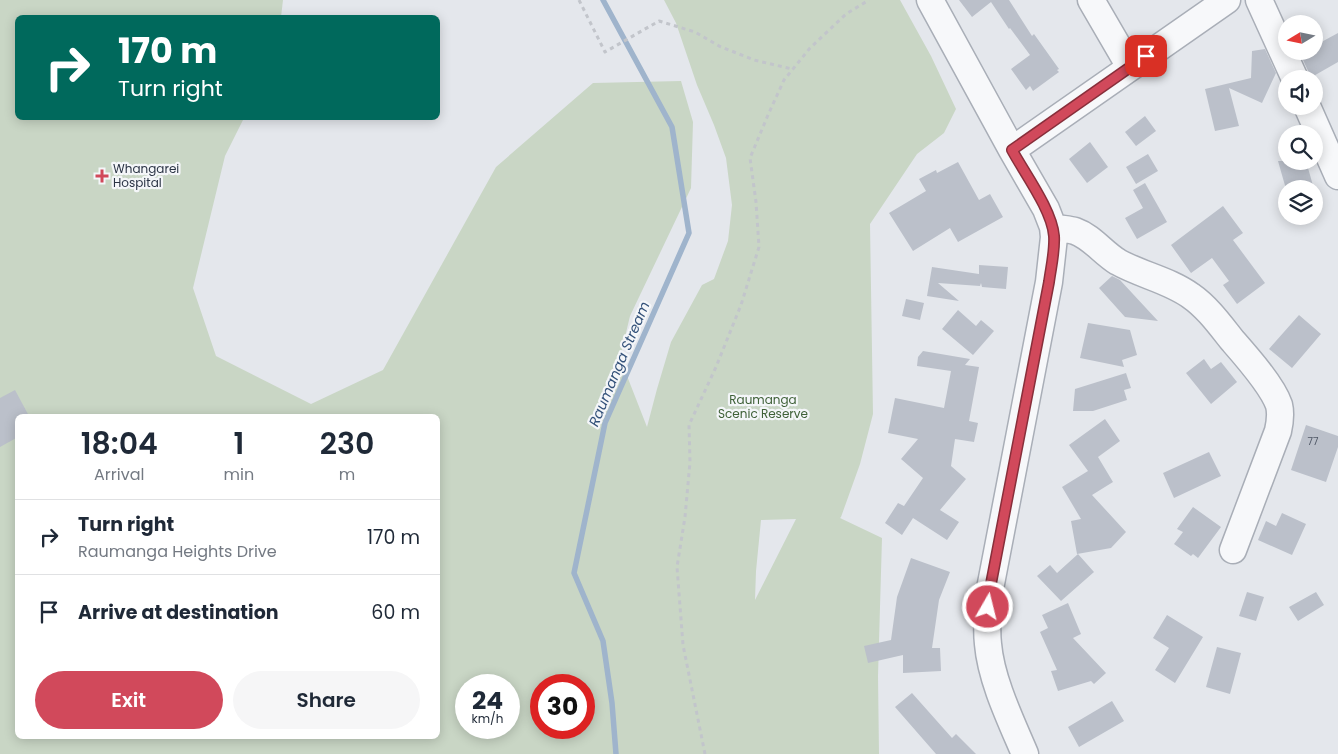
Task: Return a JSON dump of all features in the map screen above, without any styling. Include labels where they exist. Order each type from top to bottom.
[{"type":"street","points":[[930,0],[1046,209],[1054,237],[1049,282],[989,594],[987,621],[988,645],[992,665],[1006,708],[1025,754]]},
{"type":"street","points":[[1091,0],[1130,67]]},
{"type":"street","points":[[1012,150],[1227,0]]},
{"type":"street","points":[[1259,0],[1290,70]]},
{"type":"street","points":[[1311,115],[1338,176]]},
{"type":"street","points":[[1052,227],[1075,231],[1090,240],[1109,257],[1191,296],[1210,314],[1252,363],[1274,395],[1280,412],[1278,431],[1233,550]]},
{"type":"path","points":[[579,0],[606,52],[659,21],[694,32],[719,46],[754,60],[792,69]]},
{"type":"path","points":[[705,754],[683,645],[677,567],[686,508],[690,462],[689,425],[716,367],[741,306],[759,246],[750,158],[768,115],[784,80],[810,48],[846,14],[869,0]]},
{"type":"green space","name":"Raumanga Scenic Reserve","points":[[0,0],[283,0],[281,15],[15,15],[15,120],[243,120],[225,156],[193,288],[216,356],[311,404],[383,370],[496,167],[593,83],[681,81],[693,122],[691,188],[630,316],[620,358],[647,427],[671,342],[702,285],[714,279],[728,241],[732,205],[726,158],[697,85],[676,23],[664,0],[900,0],[931,56],[956,109],[944,133],[917,154],[870,224],[873,414],[860,464],[840,518],[882,538],[878,676],[879,754],[0,754]],"holes":[[[796,519],[755,600],[761,520]]]},
{"type":"building","points":[[959,0],[1009,0],[1032,36],[1034,34],[1059,69],[1057,70],[1059,72],[1033,91],[1030,86],[1026,90],[1011,69],[1030,55],[1009,29],[991,2],[972,17]]},
{"type":"building","points":[[1338,33],[1338,62],[1323,71],[1308,70],[1303,60],[1323,60],[1323,41]]},
{"type":"building","points":[[1265,49],[1276,73],[1262,103],[1229,88],[1239,126],[1215,131],[1205,89],[1251,78],[1252,51]]},
{"type":"building","points":[[1145,116],[1156,131],[1136,146],[1125,132]]},
{"type":"building","points":[[1090,142],[1108,167],[1087,183],[1069,159]]},
{"type":"building","points":[[1148,154],[1158,171],[1136,184],[1126,167]]},
{"type":"building","points":[[958,162],[979,200],[990,194],[1003,217],[958,242],[950,228],[913,251],[889,213],[926,191],[919,179],[936,170],[937,173]]},
{"type":"building","points":[[1281,170],[1309,170],[1311,180],[1283,180]]},
{"type":"building","points":[[1145,183],[1167,222],[1137,239],[1125,218],[1143,208],[1133,190]]},
{"type":"building","points":[[1223,206],[1243,233],[1233,240],[1265,283],[1237,304],[1223,285],[1229,281],[1212,258],[1191,273],[1171,245]]},
{"type":"building","points":[[979,265],[1008,267],[1006,289],[982,287],[981,283],[980,286],[938,283],[959,301],[927,296],[932,267],[979,274]]},
{"type":"building","points":[[1112,276],[1120,280],[1158,321],[1125,317],[1099,288]]},
{"type":"building","points":[[906,299],[924,303],[920,320],[902,316]]},
{"type":"building","points":[[958,310],[976,326],[981,320],[994,331],[973,355],[942,329]]},
{"type":"building","points":[[1299,315],[1321,334],[1292,368],[1269,349]]},
{"type":"building","points":[[1088,323],[1130,330],[1137,355],[1122,360],[1124,367],[1080,358]]},
{"type":"building","points":[[923,351],[970,359],[965,365],[979,367],[969,421],[978,423],[974,442],[955,439],[951,466],[966,479],[940,510],[959,522],[947,540],[913,518],[902,535],[885,523],[898,503],[904,506],[923,478],[901,459],[918,439],[888,433],[895,398],[944,408],[951,371],[917,366],[918,357]]},
{"type":"building","points":[[1204,359],[1211,369],[1221,362],[1237,382],[1211,404],[1186,373]]},
{"type":"building","points":[[1126,373],[1131,388],[1124,390],[1127,400],[1093,411],[1073,411],[1075,389]]},
{"type":"building","points":[[15,390],[28,414],[15,414],[15,439],[0,447],[0,398]]},
{"type":"building","points":[[1105,419],[1120,441],[1098,457],[1113,482],[1092,495],[1126,532],[1111,548],[1077,554],[1071,521],[1081,519],[1062,487],[1088,471],[1069,445]]},
{"type":"building","points":[[1306,425],[1338,436],[1338,447],[1326,482],[1291,470]]},
{"type":"building","points":[[1209,452],[1221,476],[1174,498],[1163,473]]},
{"type":"building","points":[[1193,507],[1221,527],[1198,558],[1193,554],[1191,556],[1174,544],[1183,532],[1177,529]]},
{"type":"building","points":[[1282,513],[1306,524],[1292,555],[1258,540],[1266,521],[1276,526]]},
{"type":"building","points":[[1078,554],[1094,572],[1061,601],[1037,576],[1050,565],[1057,573]]},
{"type":"building","points":[[911,558],[950,572],[939,600],[932,648],[940,648],[941,671],[903,673],[903,655],[868,663],[864,646],[891,640],[897,597]]},
{"type":"building","points":[[1247,592],[1264,597],[1256,621],[1239,616]]},
{"type":"building","points":[[1316,592],[1324,605],[1298,621],[1289,607]]},
{"type":"building","points":[[1068,603],[1081,634],[1073,638],[1106,673],[1094,684],[1091,681],[1058,691],[1051,671],[1057,670],[1040,632],[1048,628],[1042,615]]},
{"type":"building","points":[[1167,615],[1203,637],[1175,683],[1155,670],[1169,648],[1153,638]]},
{"type":"building","points":[[1217,647],[1241,653],[1230,694],[1206,687]]},
{"type":"building","points":[[912,693],[952,738],[956,734],[976,754],[936,754],[895,707]]},
{"type":"building","points":[[1112,701],[1124,721],[1079,747],[1068,727]]},
{"type":"waterway","name":"Raumanga Stream","points":[[603,0],[672,127],[689,233],[605,423],[574,573],[603,641],[612,703],[616,754]]},
{"type":"place","name":"Whangarei Hospital","points":[[102,176]]},
{"type":"route","points":[[988,607],[1049,282],[1054,237],[1046,209],[1012,150],[1146,56]]}]
